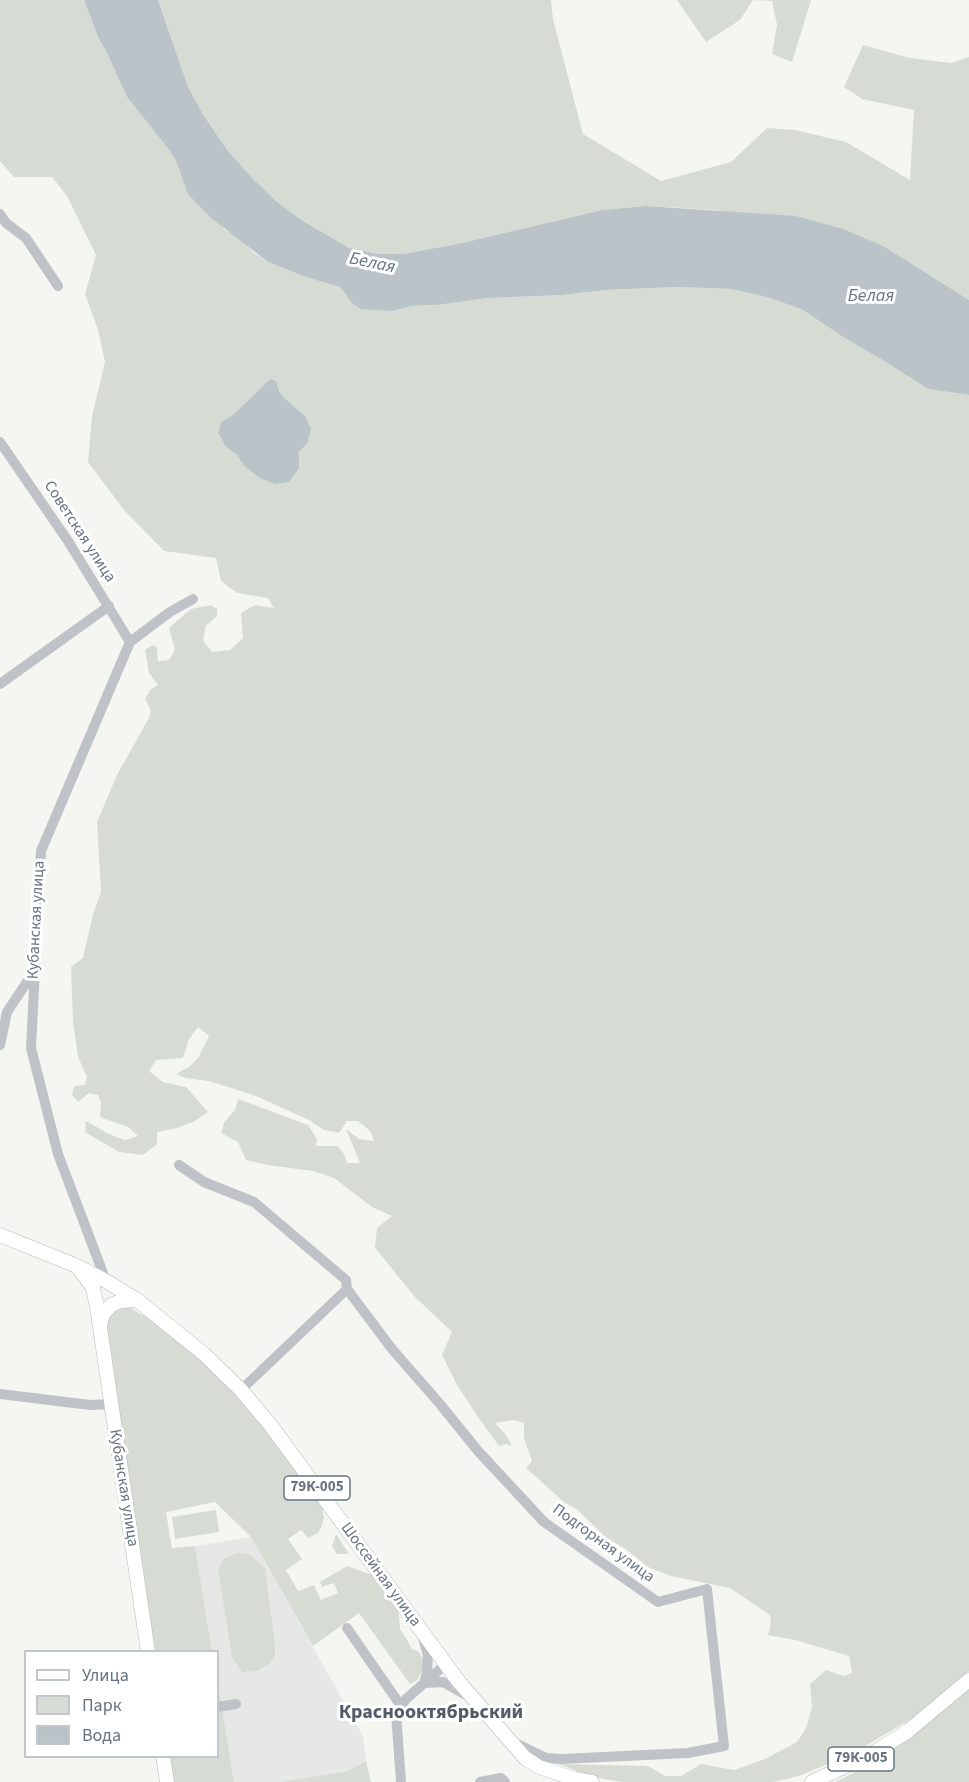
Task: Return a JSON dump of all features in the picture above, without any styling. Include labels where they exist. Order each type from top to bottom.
[{"type":"main road","name":"Шоссейная улица","points":[[0,1235],[77,1266],[106,1281],[137,1300],[204,1354],[241,1390],[302,1467],[446,1664],[509,1741],[525,1758],[539,1767],[592,1782]]},
{"type":"main road","points":[[77,1266],[93,1288],[100,1325]]},
{"type":"main road","points":[[100,1325],[106,1281]]},
{"type":"main road","points":[[100,1325],[103,1314],[111,1305],[122,1301],[137,1300]]},
{"type":"main road","name":"Кубанская улица","points":[[100,1325],[148,1650]]},
{"type":"main road","name":"79К-005","points":[[812,1782],[873,1754],[908,1731],[969,1680]]},
{"type":"main road","points":[[163,1758],[167,1782]]},
{"type":"street","points":[[2,222],[26,238],[58,286]]},
{"type":"street","name":"Советская улица","points":[[0,442],[68,541],[130,642]]},
{"type":"street","name":"Кубанская улица","points":[[106,1281],[58,1154],[31,1048],[41,850],[130,642],[170,612],[193,599]]},
{"type":"street","points":[[0,684],[109,606]]},
{"type":"street","points":[[0,1045],[3,1014],[34,971]]},
{"type":"street","name":"Подгорная улица","points":[[179,1165],[204,1182],[254,1202],[346,1280],[347,1289],[392,1349],[477,1451],[544,1522],[658,1602],[707,1588],[724,1746],[688,1753],[561,1759],[546,1758],[509,1741]]},
{"type":"street","points":[[241,1390],[347,1289]]},
{"type":"street","points":[[0,1394],[90,1405],[110,1404]]},
{"type":"street","points":[[347,1628],[401,1706]]},
{"type":"street","points":[[420,1629],[428,1655],[424,1683]]},
{"type":"street","points":[[401,1782],[396,1713],[406,1699],[446,1664]]},
{"type":"street","points":[[424,1683],[443,1682],[461,1691],[476,1703]]},
{"type":"street","points":[[219,1707],[236,1704]]},
{"type":"street","points":[[480,1782],[501,1778],[505,1782]]},
{"type":"shaded area","points":[[251,1537],[363,1736],[366,1761],[348,1771],[280,1782],[234,1782],[219,1689],[219,1650],[212,1650],[195,1546]]},
{"type":"green space","points":[[0,0],[84,0],[98,37],[127,97],[170,151],[181,176],[225,230],[240,238],[253,252],[268,262],[303,276],[331,283],[340,287],[346,296],[392,311],[412,306],[488,298],[562,295],[606,290],[677,287],[731,289],[767,297],[803,310],[928,389],[969,395],[969,1671],[921,1713],[852,1754],[799,1776],[773,1782],[623,1782],[592,1777],[559,1764],[648,1766],[665,1776],[681,1776],[701,1764],[734,1770],[765,1759],[797,1742],[806,1728],[812,1707],[810,1684],[826,1670],[844,1676],[852,1673],[849,1656],[795,1640],[768,1635],[770,1615],[730,1588],[671,1576],[648,1567],[627,1550],[604,1536],[578,1510],[564,1502],[526,1468],[532,1461],[524,1438],[524,1423],[513,1420],[495,1423],[512,1446],[506,1444],[499,1446],[478,1417],[457,1385],[442,1355],[452,1332],[415,1297],[375,1248],[377,1228],[392,1216],[372,1207],[334,1178],[313,1171],[246,1160],[238,1142],[221,1133],[224,1123],[235,1110],[238,1099],[308,1125],[317,1139],[316,1146],[338,1146],[347,1163],[360,1163],[346,1129],[359,1139],[374,1141],[370,1131],[358,1121],[347,1121],[339,1133],[324,1130],[309,1120],[256,1096],[209,1081],[185,1078],[176,1074],[189,1067],[198,1058],[209,1036],[198,1027],[189,1039],[183,1058],[156,1060],[149,1071],[163,1082],[186,1087],[208,1112],[195,1121],[157,1132],[157,1144],[143,1155],[119,1152],[85,1132],[86,1121],[125,1140],[138,1136],[128,1127],[100,1117],[101,1103],[98,1095],[89,1093],[78,1102],[72,1095],[74,1086],[85,1085],[87,1077],[78,1057],[73,1021],[71,967],[83,958],[93,914],[101,892],[97,822],[117,775],[149,718],[151,710],[145,699],[150,690],[158,685],[149,673],[145,650],[153,645],[157,647],[158,661],[169,660],[175,650],[169,628],[191,609],[211,605],[217,609],[217,616],[206,626],[203,640],[212,652],[230,650],[243,638],[241,613],[255,605],[274,608],[268,598],[237,593],[221,581],[216,558],[164,551],[124,510],[88,462],[92,416],[105,362],[98,330],[85,294],[96,255],[67,196],[52,177],[14,177],[0,161]],"holes":[[[270,379],[276,381],[307,444],[299,452],[299,468],[260,478],[245,467],[236,454],[226,447],[218,433],[221,422],[233,415]]]},
{"type":"green space","points":[[158,0],[551,0],[553,19],[583,134],[661,181],[731,162],[767,128],[795,130],[846,142],[910,180],[914,110],[862,99],[844,87],[863,45],[910,58],[951,63],[969,57],[969,300],[951,289],[717,210],[646,206],[602,210],[462,243],[403,254],[379,254],[349,248],[303,221],[276,201],[228,151],[204,116],[188,87]]},
{"type":"green space","points":[[677,0],[753,0],[740,20],[706,42]]},
{"type":"green space","points":[[753,0],[811,0],[792,62],[772,54],[777,25],[772,1]]},
{"type":"green space","points":[[125,1304],[140,1314],[154,1319],[205,1361],[254,1415],[322,1506],[324,1518],[318,1533],[308,1538],[301,1530],[288,1539],[302,1559],[286,1570],[298,1591],[314,1585],[321,1600],[338,1593],[334,1583],[322,1587],[320,1582],[347,1566],[375,1576],[398,1607],[400,1629],[412,1649],[419,1652],[423,1659],[424,1667],[417,1680],[410,1684],[359,1613],[313,1646],[251,1537],[215,1502],[166,1512],[172,1548],[195,1546],[212,1650],[153,1650],[104,1325],[115,1306]]},
{"type":"green space","points":[[216,1510],[219,1532],[175,1539],[172,1517]]},
{"type":"green space","points":[[336,1534],[349,1554],[337,1554],[332,1546]]},
{"type":"green space","points":[[237,1553],[245,1553],[265,1568],[275,1656],[269,1664],[257,1671],[242,1672],[232,1657],[218,1569],[225,1558]]},
{"type":"green space","points":[[969,1688],[969,1782],[835,1782],[871,1764],[903,1742]]},
{"type":"green space","points":[[219,1689],[234,1782],[173,1782],[169,1758],[219,1758]]},
{"type":"green space","points":[[366,1761],[371,1782],[280,1782],[348,1771]]},
{"type":"water","name":"Белая","points":[[84,0],[158,0],[188,87],[204,116],[228,151],[276,201],[303,221],[349,248],[379,254],[403,254],[462,243],[602,210],[646,206],[796,216],[843,229],[883,246],[969,300],[969,395],[928,389],[803,310],[767,297],[731,289],[677,287],[606,290],[562,295],[488,298],[412,306],[392,311],[361,309],[352,303],[340,287],[268,262],[211,218],[188,194],[170,151],[127,97],[98,37]]},
{"type":"water","points":[[270,379],[276,381],[280,393],[305,416],[311,429],[307,444],[299,452],[299,468],[289,482],[275,484],[260,478],[245,467],[236,454],[226,447],[218,433],[221,422],[233,415]]},
{"type":"district","name":"Краснооктябрьский","points":[[431,1714]]}]
